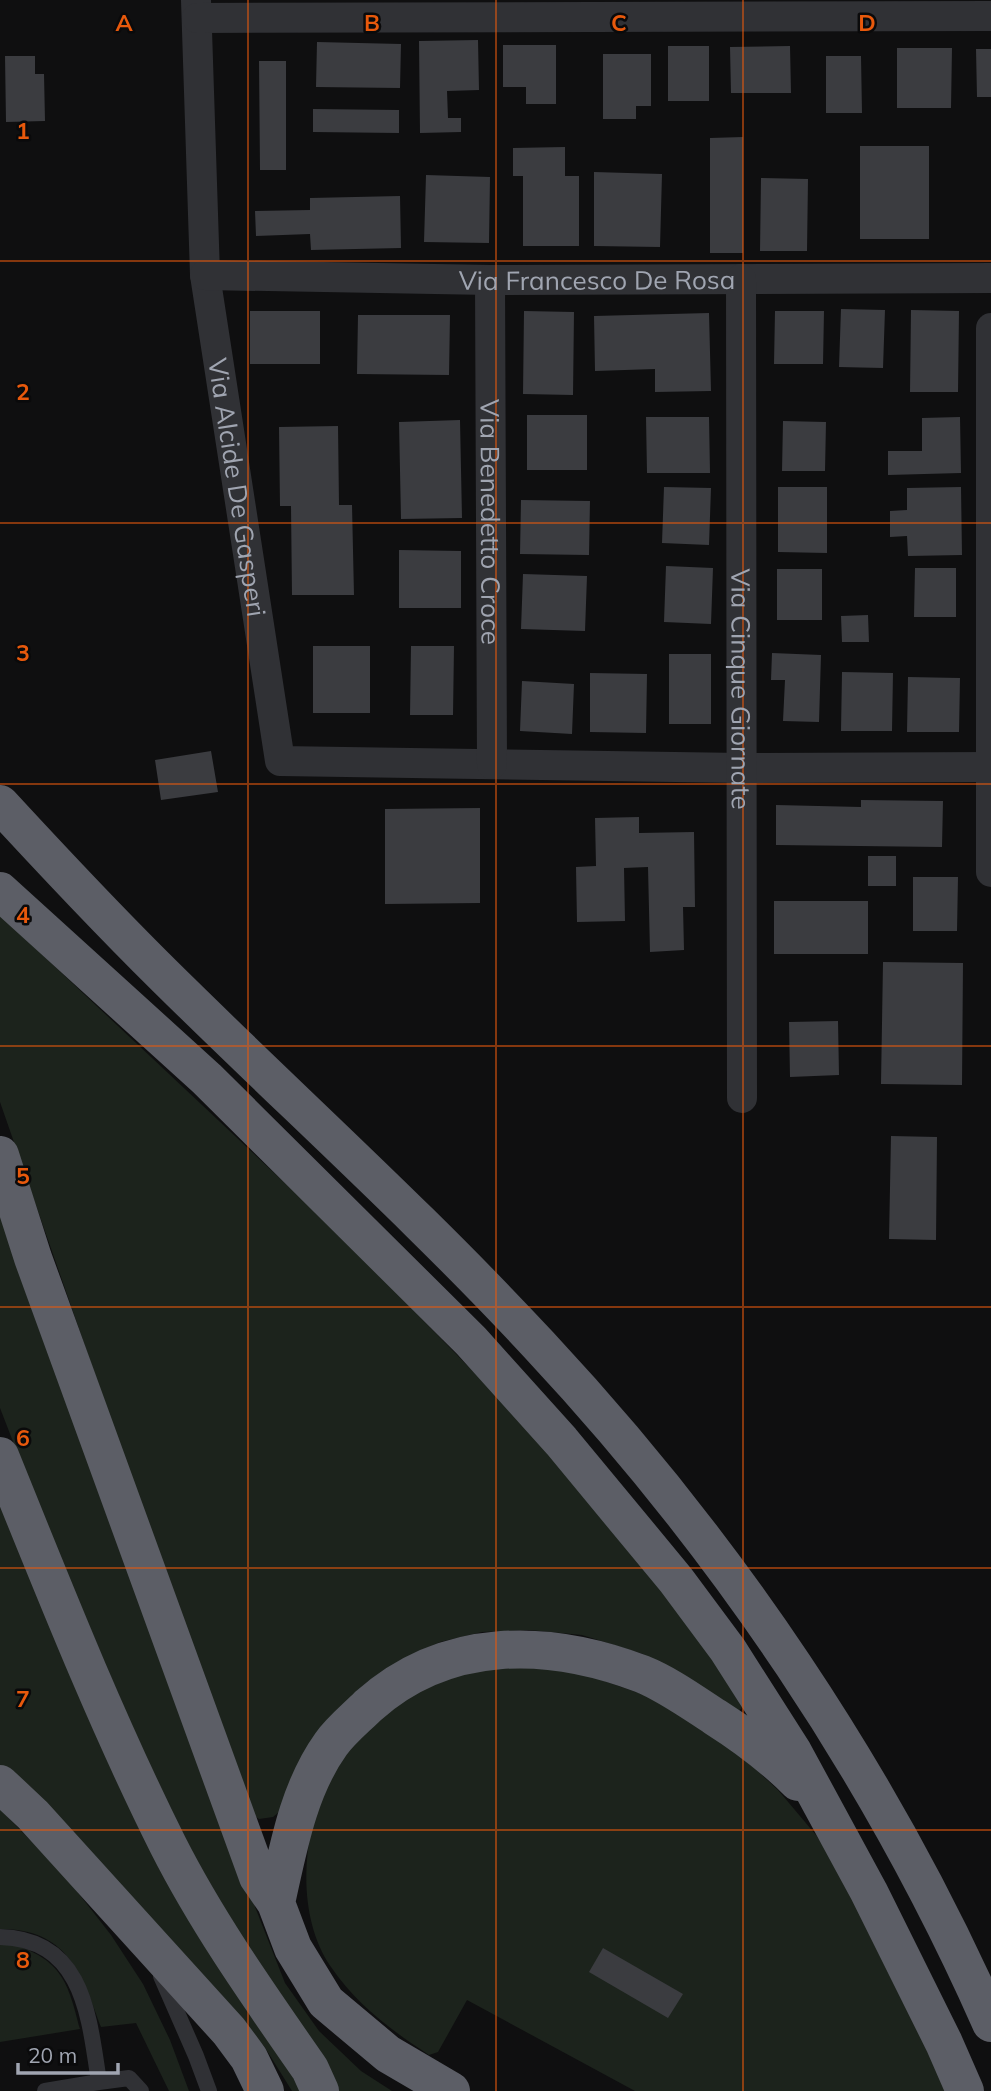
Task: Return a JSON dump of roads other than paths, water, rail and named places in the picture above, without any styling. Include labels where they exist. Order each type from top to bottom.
[{"type":"highway","points":[[0,804],[180,992],[383,1185],[468,1270],[615,1429],[685,1514],[748,1598],[814,1695],[925,1887],[991,2024]]},
{"type":"highway","points":[[0,891],[216,1088],[471,1341],[561,1441],[676,1580],[728,1650],[793,1752],[869,1892],[965,2091]]},
{"type":"highway","points":[[0,1155],[33,1258],[258,1877],[276,1903],[293,1948],[326,2002],[388,2054],[451,2091]]},
{"type":"highway","points":[[0,1456],[78,1649],[169,1846],[212,1923],[310,2069],[320,2091]]},
{"type":"highway","points":[[276,1903],[298,1814],[313,1774],[332,1743],[386,1691],[421,1669],[459,1656],[506,1649],[552,1650],[595,1659],[644,1675],[737,1731],[780,1763],[820,1805]]},
{"type":"highway","points":[[0,1784],[33,1815],[229,2031],[249,2058],[265,2091]]},
{"type":"street","points":[[197,9],[748,9],[991,16]]},
{"type":"street","name":"Via Alcide De Gasperi","points":[[197,9],[205,275],[280,761],[742,768],[990,767]]},
{"type":"street","name":"Via Francesco De Rosa","points":[[205,275],[490,280],[991,278]]},
{"type":"street","name":"Via Cinque Giornate","points":[[741,279],[742,1098]]},
{"type":"street","name":"Via Benedetto Croce","points":[[490,280],[492,764]]},
{"type":"street","points":[[991,328],[991,872]]},
{"type":"lane","points":[[0,1937],[28,1941],[45,1947],[57,1955],[66,1967],[83,2001],[99,2082]]},
{"type":"lane","points":[[144,1938],[209,2091]]},
{"type":"lane","points":[[45,2091],[130,2077],[141,2091]]}]
